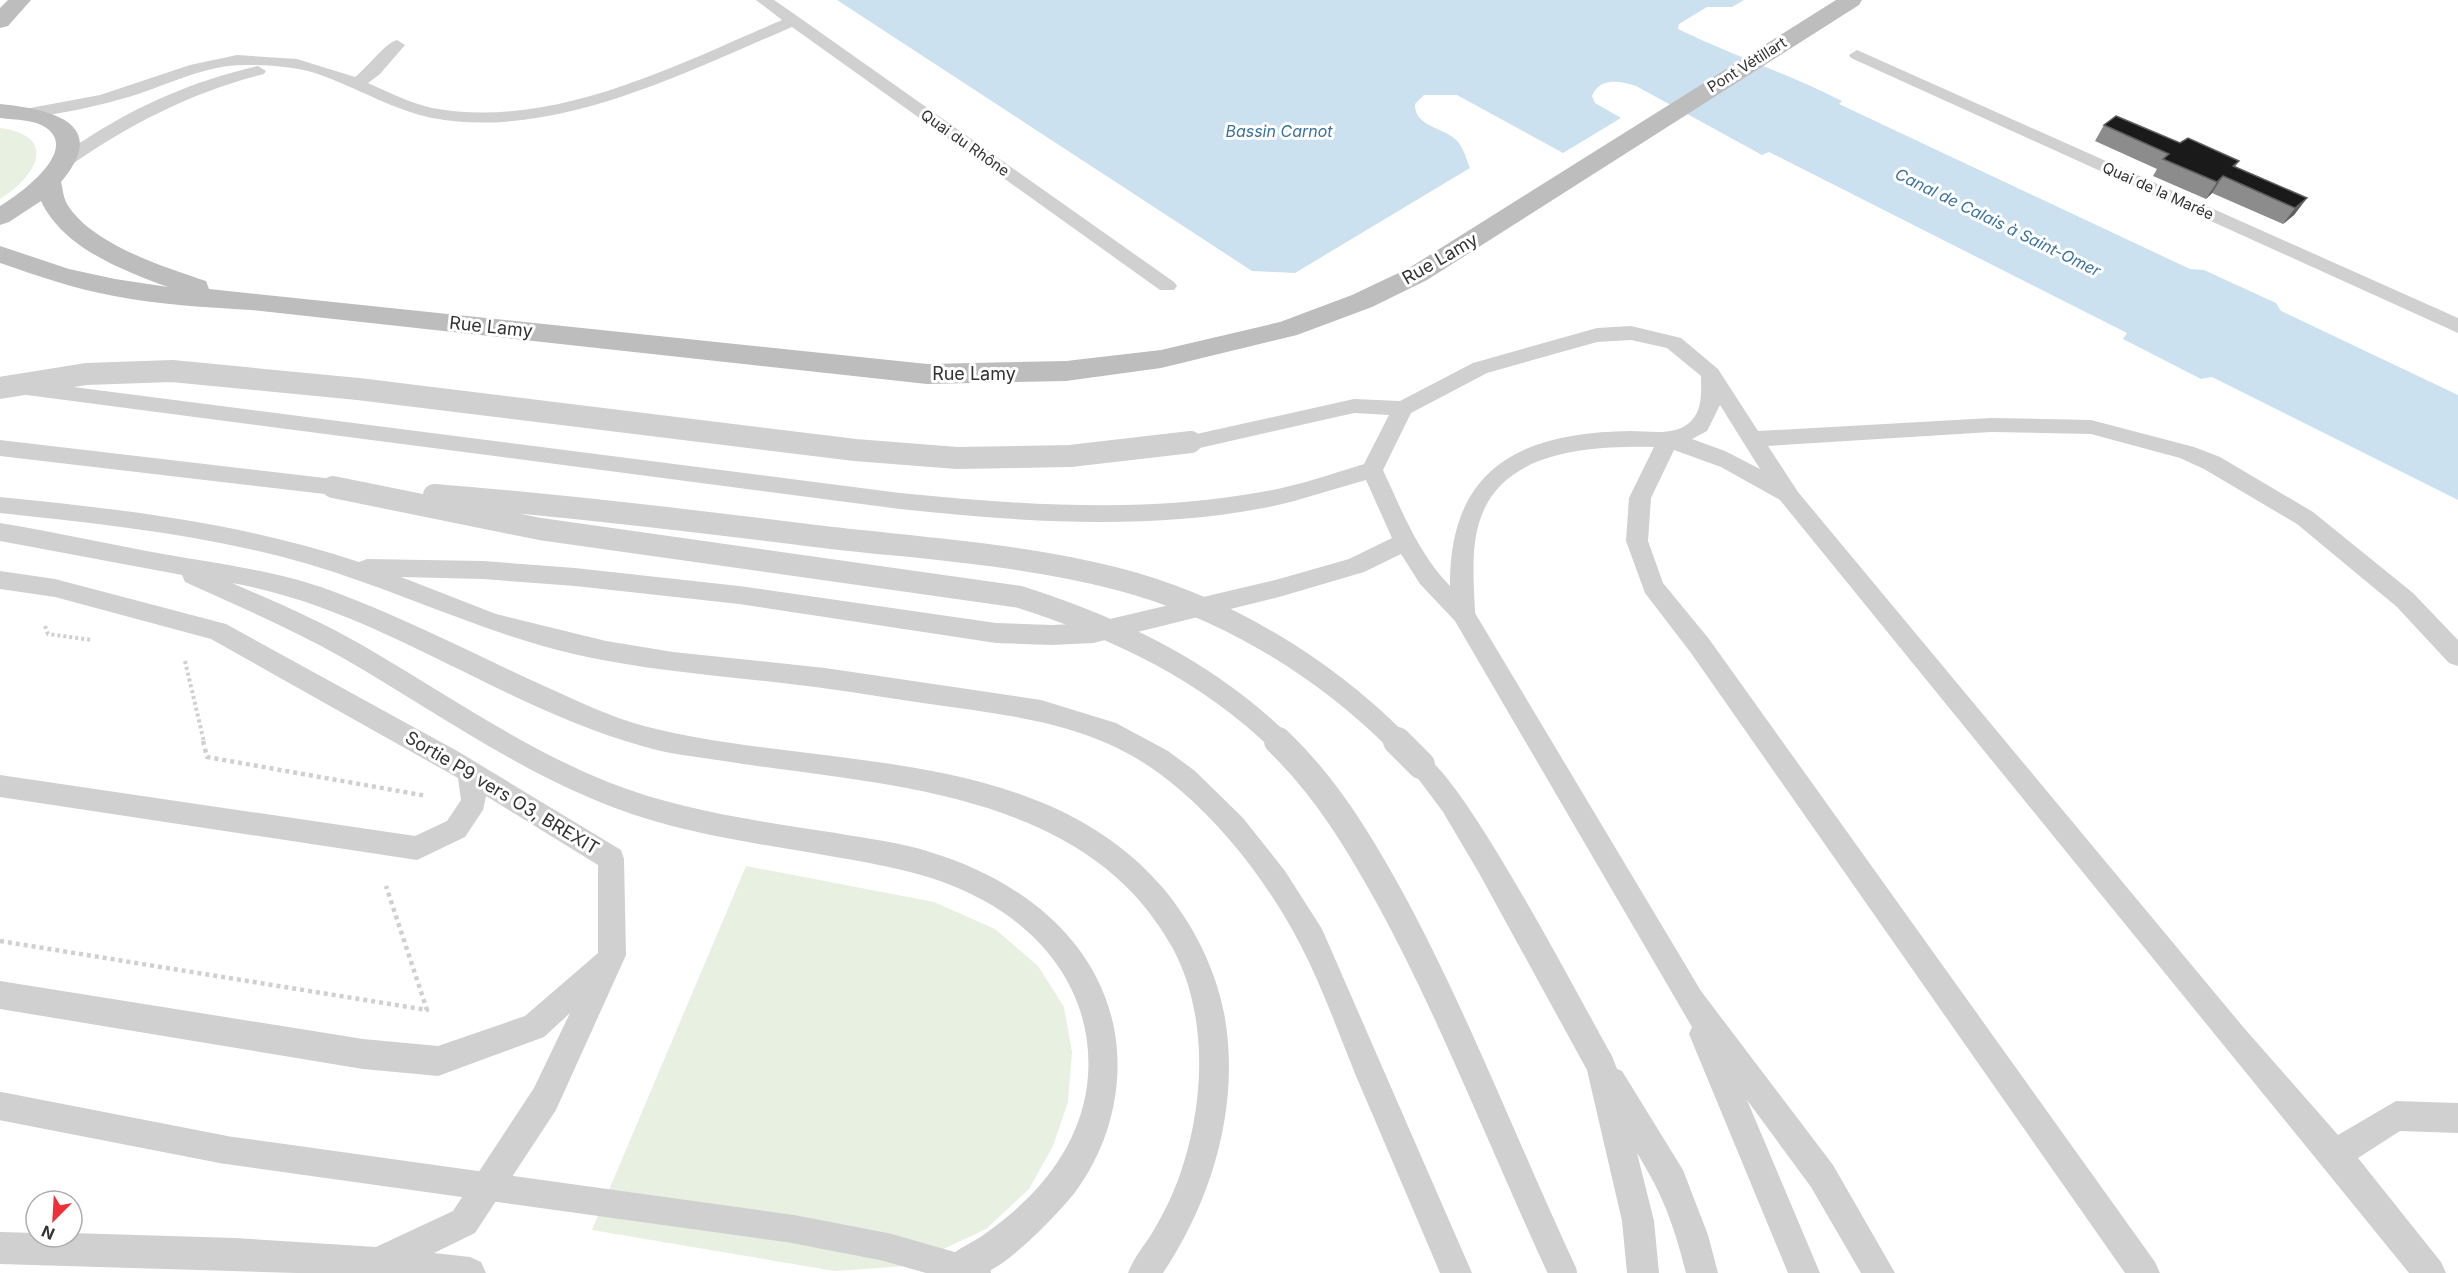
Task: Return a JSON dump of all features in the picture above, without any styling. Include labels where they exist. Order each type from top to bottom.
[{"type":"street","points":[[0,12],[19,0]]},
{"type":"street","points":[[0,21],[19,0]]},
{"type":"street","name":"Pont Vétillart","points":[[1644,130],[1851,0]]},
{"type":"street","points":[[0,217],[49,183],[65,161],[69,144],[63,129],[47,118],[10,110]]},
{"type":"street","name":"Rue Lamy","points":[[0,254],[63,276],[149,294],[250,301],[887,371],[927,374],[1017,374],[1116,366],[1245,340],[1287,329],[1362,301],[1418,274],[1471,242],[1644,130]]},
{"type":"street","name":"Rue Lamy","points":[[49,183],[54,203],[62,215],[82,234],[119,255],[181,282],[250,301]]},
{"type":"lane","name":"Quai du Rhône","points":[[764,0],[1167,286]]},
{"type":"lane","points":[[10,110],[100,100],[227,62],[256,61],[330,72],[431,112],[472,117],[527,115],[585,102],[673,70],[794,21]]},
{"type":"lane","points":[[357,84],[374,71],[396,45]]},
{"type":"lane","name":"Quai de la Marée","points":[[1857,56],[2458,326]]},
{"type":"lane","points":[[65,161],[121,124],[184,94],[265,69],[305,67]]},
{"type":"lane","points":[[0,387],[86,374],[172,371],[358,389],[855,450],[957,458],[1070,456],[1191,442],[1354,406],[1403,408],[1480,368],[1597,335],[1631,333],[1674,343],[1711,374],[1790,498],[2234,1038],[2336,1155],[2430,1273]]},
{"type":"lane","points":[[1711,374],[1712,400],[1700,426],[1667,442],[1640,498],[1637,541],[1653,587],[1707,656],[2144,1273]]},
{"type":"lane","points":[[0,387],[900,501],[1021,513],[1072,515],[1172,512],[1267,499],[1372,470],[1403,408]]},
{"type":"lane","points":[[1753,439],[1991,425],[2091,428],[2186,452],[2212,463],[2305,518],[2405,600],[2458,656]]},
{"type":"lane","points":[[1463,614],[1462,555],[1470,518],[1484,490],[1519,461],[1555,447],[1638,438],[1692,446],[1746,470],[1790,498]]},
{"type":"lane","points":[[0,448],[333,487],[549,503],[1016,560],[1116,579],[1209,611],[1297,658],[1339,688],[1384,725],[1421,765],[1452,804],[1489,864],[1601,1066],[1672,1181],[1692,1235],[1702,1273]]},
{"type":"lane","points":[[1372,470],[1405,542],[1428,578],[1463,614],[1691,1001],[1822,1176],[1879,1273]]},
{"type":"lane","points":[[333,487],[540,529],[1020,597],[1093,620],[1133,638],[1201,678],[1232,700],[1293,754],[1320,786],[1371,864],[1427,970],[1563,1273]]},
{"type":"lane","points":[[0,505],[150,524],[300,554],[348,567],[480,617],[551,639],[611,652],[686,664],[790,674],[1053,711],[1127,740],[1185,776],[1230,822],[1256,850],[1312,938],[1456,1273]]},
{"type":"lane","points":[[0,532],[83,544],[161,562],[267,580],[318,595],[382,621],[553,702],[597,721],[644,736],[692,746],[940,783],[1048,817],[1097,844],[1138,879],[1173,922],[1195,964],[1211,1016],[1215,1067],[1210,1127],[1199,1164],[1174,1225],[1144,1273]]},
{"type":"lane","points":[[348,567],[483,570],[576,577],[739,596],[996,633],[1052,635],[1094,633],[1279,588],[1356,566],[1405,542]]},
{"type":"lane","points":[[161,562],[330,640],[517,750],[597,789],[627,801],[691,820],[875,852],[946,870],[1002,897],[1031,918],[1071,957],[1097,1005],[1103,1035],[1102,1088],[1093,1125],[1077,1160],[1055,1194],[1008,1240],[952,1273]]},
{"type":"lane","name":"Sortie P9 vers O3, BREXIT","points":[[0,580],[55,588],[218,631],[471,772],[611,859],[612,955],[545,1099],[465,1222],[379,1262]]},
{"type":"lane","points":[[0,786],[417,848],[456,829],[474,802],[471,772]]},
{"type":"lane","points":[[0,995],[363,1054],[438,1061],[534,1027],[612,955]]},
{"type":"lane","points":[[1691,1001],[1804,1273]]},
{"type":"lane","points":[[1601,1066],[1638,1221],[1643,1273]]},
{"type":"lane","points":[[0,1106],[86,1126],[197,1146],[765,1225],[919,1256],[977,1273]]},
{"type":"lane","points":[[2336,1155],[2396,1116],[2458,1118]]},
{"type":"lane","points":[[0,1248],[252,1254],[379,1262],[470,1273]]},
{"type":"path","points":[[34,625],[45,626],[48,634],[104,642]]},
{"type":"path","points":[[0,941],[427,1010],[382,872],[428,796],[207,758],[183,653]]},
{"type":"green space","points":[[0,128],[19,132],[30,139],[36,148],[36,158],[24,180],[0,199]]},
{"type":"green space","points":[[746,866],[934,902],[995,929],[1038,966],[1064,1007],[1072,1052],[1068,1102],[1053,1146],[1029,1189],[986,1229],[907,1266],[835,1271],[592,1230]]},
{"type":"water","name":"Bassin Carnot","points":[[837,0],[1744,0],[1732,7],[1707,7],[1679,24],[1678,29],[1822,91],[1842,101],[1839,104],[2190,269],[2204,270],[2276,303],[2281,311],[2458,395],[2458,500],[2212,377],[2201,379],[2123,339],[2127,333],[1769,152],[1762,155],[1636,86],[1611,82],[1595,90],[1592,96],[1595,103],[1621,118],[1563,153],[1457,95],[1424,95],[1415,104],[1416,112],[1425,123],[1453,137],[1458,142],[1470,168],[1295,273],[1252,271]]},
{"type":"building","points":[[2116,116],[2180,143],[2188,138],[2239,161],[2233,166],[2307,198],[2295,208],[2223,176],[2217,182],[2163,159],[2169,154],[2104,125]]},
{"type":"water label","name":"Canal de Calais à Saint-Omer","points":[[1998,222]]}]
